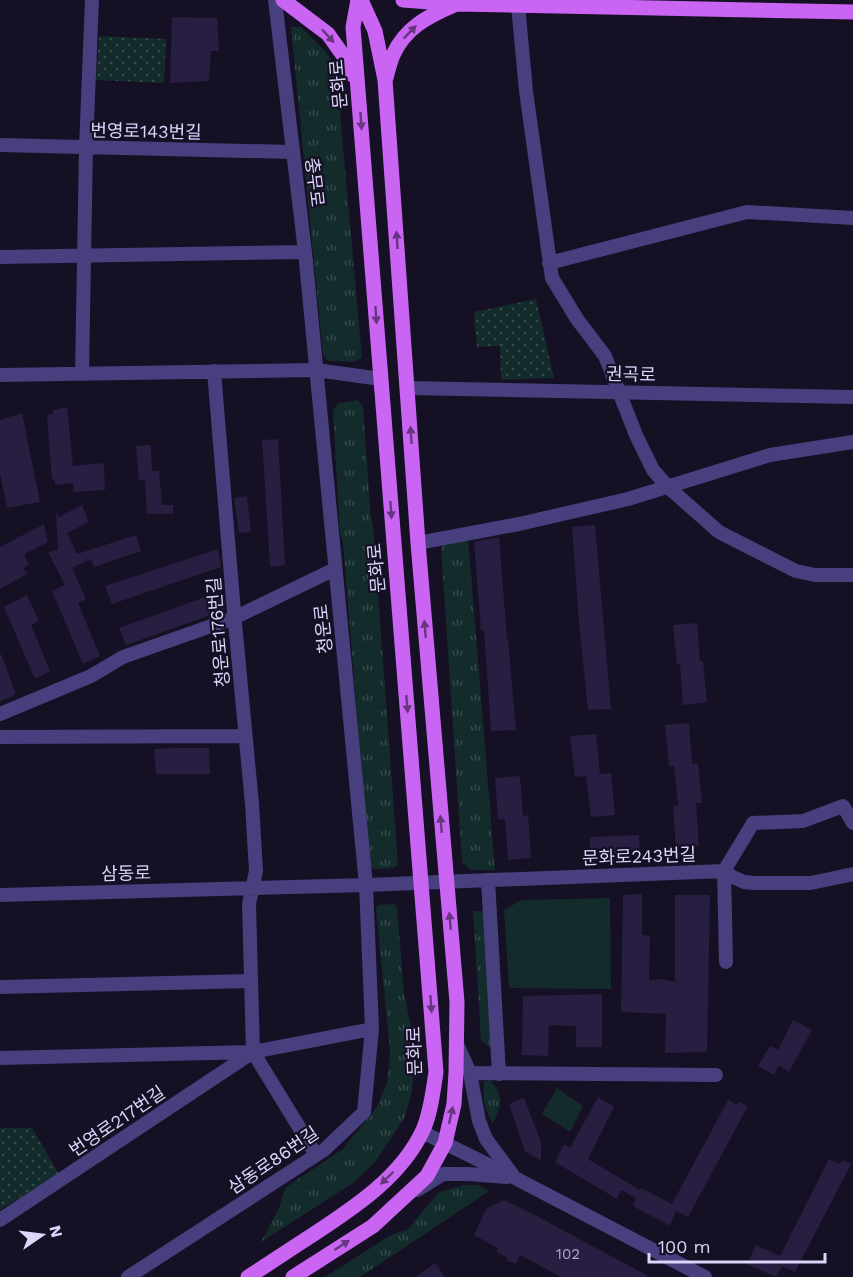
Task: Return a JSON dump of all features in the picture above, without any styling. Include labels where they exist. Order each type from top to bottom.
[{"type":"main road","points":[[283,0],[328,34],[345,58],[358,84]]},
{"type":"main road","name":"문화로","points":[[248,1277],[351,1210],[388,1178],[408,1156],[422,1132],[428,1117],[436,1072],[353,27],[359,0]]},
{"type":"main road","name":"문화로","points":[[293,1277],[373,1226],[428,1176],[445,1143],[454,1104],[457,1002],[418,543],[385,80],[375,31],[359,0]]},
{"type":"main road","points":[[403,0],[851,13]]},
{"type":"main road","points":[[385,80],[393,55],[403,39],[415,26],[451,2]]},
{"type":"street","points":[[82,374],[86,147],[92,0]]},
{"type":"street","name":"충무로","points":[[275,0],[305,252],[316,370]]},
{"type":"street","points":[[518,5],[526,91],[552,278],[605,356],[636,435],[653,470],[668,487],[719,532],[796,571],[815,575],[853,575]]},
{"type":"street","name":"번영로143번길","points":[[0,146],[292,152]]},
{"type":"street","points":[[549,263],[747,212],[853,218]]},
{"type":"street","points":[[0,257],[305,252]]},
{"type":"street","points":[[0,375],[316,370],[381,379]]},
{"type":"street","name":"청운로","points":[[316,370],[366,885]]},
{"type":"street","name":"청운로176번길","points":[[214,372],[252,804],[256,872],[253,888]]},
{"type":"street","name":"권곡로","points":[[408,388],[853,397]]},
{"type":"street","points":[[418,543],[530,522],[628,499],[770,455],[853,442]]},
{"type":"street","points":[[0,714],[91,676],[123,657],[234,618],[335,569]]},
{"type":"street","points":[[0,737],[245,736]]},
{"type":"street","points":[[726,962],[723,871],[753,823],[802,821],[843,806],[853,823]]},
{"type":"street","name":"문화로243번길","points":[[422,883],[723,871],[744,882],[811,883],[853,874]]},
{"type":"street","points":[[488,880],[499,1074]]},
{"type":"street","name":"삼동로","points":[[0,895],[422,883]]},
{"type":"street","name":"삼동로86번길","points":[[128,1277],[324,1150],[364,1112],[372,1029],[366,885]]},
{"type":"street","points":[[253,888],[249,904],[253,1052],[315,1155]]},
{"type":"street","points":[[0,987],[251,981]]},
{"type":"street","points":[[0,1058],[253,1052],[372,1029]]},
{"type":"street","points":[[457,1044],[470,1073],[479,1121],[486,1139],[515,1178]]},
{"type":"street","name":"번영로217번길","points":[[0,1220],[253,1052]]},
{"type":"street","points":[[470,1073],[716,1074]]},
{"type":"street","points":[[422,1132],[705,1277]]},
{"type":"street","points":[[402,1199],[443,1174],[515,1178]]},
{"type":"green space","points":[[291,27],[301,27],[326,52],[336,68],[362,358],[353,362],[328,361],[323,355]]},
{"type":"green space","points":[[99,36],[166,39],[164,83],[96,80]]},
{"type":"green space","points":[[536,299],[554,378],[501,380],[500,346],[477,347],[474,312]]},
{"type":"green space","points":[[358,400],[363,407],[373,526],[398,865],[393,868],[373,869],[369,865],[343,542],[340,535],[333,410],[339,403]]},
{"type":"green space","points":[[468,538],[495,870],[470,870],[462,862],[441,547],[446,542]]},
{"type":"green space","points":[[610,898],[611,989],[509,988],[504,910],[521,900]]},
{"type":"green space","points":[[394,904],[397,907],[404,994],[411,1027],[414,1062],[412,1091],[405,1117],[375,1162],[353,1183],[261,1242],[279,1208],[285,1188],[343,1149],[376,1108],[387,1083],[390,1051],[376,908],[379,905]]},
{"type":"green space","points":[[473,911],[484,911],[492,1049],[481,1040]]},
{"type":"green space","points":[[490,1080],[500,1097],[498,1112],[493,1124],[484,1100],[484,1082]]},
{"type":"green space","points":[[557,1088],[583,1106],[570,1132],[542,1114]]},
{"type":"green space","points":[[0,1128],[32,1128],[59,1174],[0,1210]]},
{"type":"green space","points":[[464,1185],[478,1185],[489,1191],[360,1277],[325,1277],[391,1235],[408,1229],[439,1192]]},
{"type":"building","points":[[172,17],[217,18],[219,51],[211,51],[209,81],[170,83]]},
{"type":"building","points":[[67,407],[73,466],[104,463],[105,490],[74,492],[73,483],[55,485],[55,479],[52,480],[47,415],[53,414],[53,410]]},
{"type":"building","points":[[22,413],[40,502],[7,508],[0,474],[0,420]]},
{"type":"building","points":[[278,439],[285,565],[270,567],[262,440]]},
{"type":"building","points":[[151,445],[152,471],[159,471],[162,505],[173,505],[173,514],[147,514],[145,480],[139,480],[136,446]]},
{"type":"building","points":[[247,496],[251,532],[239,533],[234,498]]},
{"type":"building","points":[[82,505],[89,522],[67,533],[77,554],[136,535],[141,551],[94,567],[91,559],[72,568],[86,599],[78,603],[100,656],[83,664],[52,591],[65,585],[48,552],[58,550],[56,512],[59,517]]},
{"type":"building","points":[[44,524],[48,542],[24,554],[29,565],[23,568],[27,574],[0,589],[0,547]]},
{"type":"building","points":[[595,525],[611,709],[588,710],[572,527]]},
{"type":"building","points":[[499,537],[516,730],[491,731],[484,630],[481,630],[474,542]]},
{"type":"building","points":[[218,549],[221,567],[112,604],[105,586]]},
{"type":"building","points":[[222,591],[225,610],[126,645],[119,628]]},
{"type":"building","points":[[27,595],[39,621],[31,625],[50,671],[35,679],[4,607]]},
{"type":"building","points":[[697,623],[707,702],[683,705],[680,664],[677,664],[673,625]]},
{"type":"building","points":[[0,655],[16,694],[0,702]]},
{"type":"building","points":[[689,723],[692,764],[698,763],[702,803],[696,803],[699,846],[676,848],[673,806],[678,805],[674,766],[669,766],[665,725]]},
{"type":"building","points":[[596,734],[600,774],[611,773],[615,815],[591,817],[586,776],[575,777],[570,736]]},
{"type":"building","points":[[209,748],[210,774],[156,774],[154,749]]},
{"type":"building","points":[[520,776],[523,816],[528,815],[531,858],[508,860],[505,819],[498,820],[495,778]]},
{"type":"building","points":[[639,835],[640,856],[594,858],[594,848],[590,848],[590,837]]},
{"type":"building","points":[[642,894],[642,935],[650,936],[649,980],[662,979],[675,982],[675,895],[710,895],[707,1052],[665,1053],[666,1014],[621,1012],[623,895]]},
{"type":"building","points":[[602,994],[602,1047],[576,1047],[576,1026],[549,1025],[548,1056],[522,1055],[523,996]]},
{"type":"building","points":[[793,1020],[812,1030],[789,1072],[779,1065],[774,1075],[758,1066],[770,1046],[778,1050]]},
{"type":"building","points":[[598,1097],[614,1107],[588,1159],[640,1190],[641,1188],[672,1204],[728,1100],[737,1105],[739,1102],[748,1106],[688,1217],[676,1211],[670,1226],[633,1206],[636,1198],[621,1190],[617,1199],[555,1162],[564,1144],[570,1148]]},
{"type":"building","points":[[524,1098],[541,1142],[541,1161],[525,1151],[509,1104]]},
{"type":"building","points":[[829,1159],[840,1164],[843,1160],[851,1164],[795,1272],[782,1266],[776,1277],[747,1264],[756,1245],[780,1256]]},
{"type":"building","points":[[504,1200],[650,1277],[561,1277],[520,1255],[516,1264],[507,1261],[508,1258],[496,1252],[498,1248],[474,1235],[486,1209]]},
{"type":"building","points":[[435,1263],[445,1277],[416,1277]]}]
